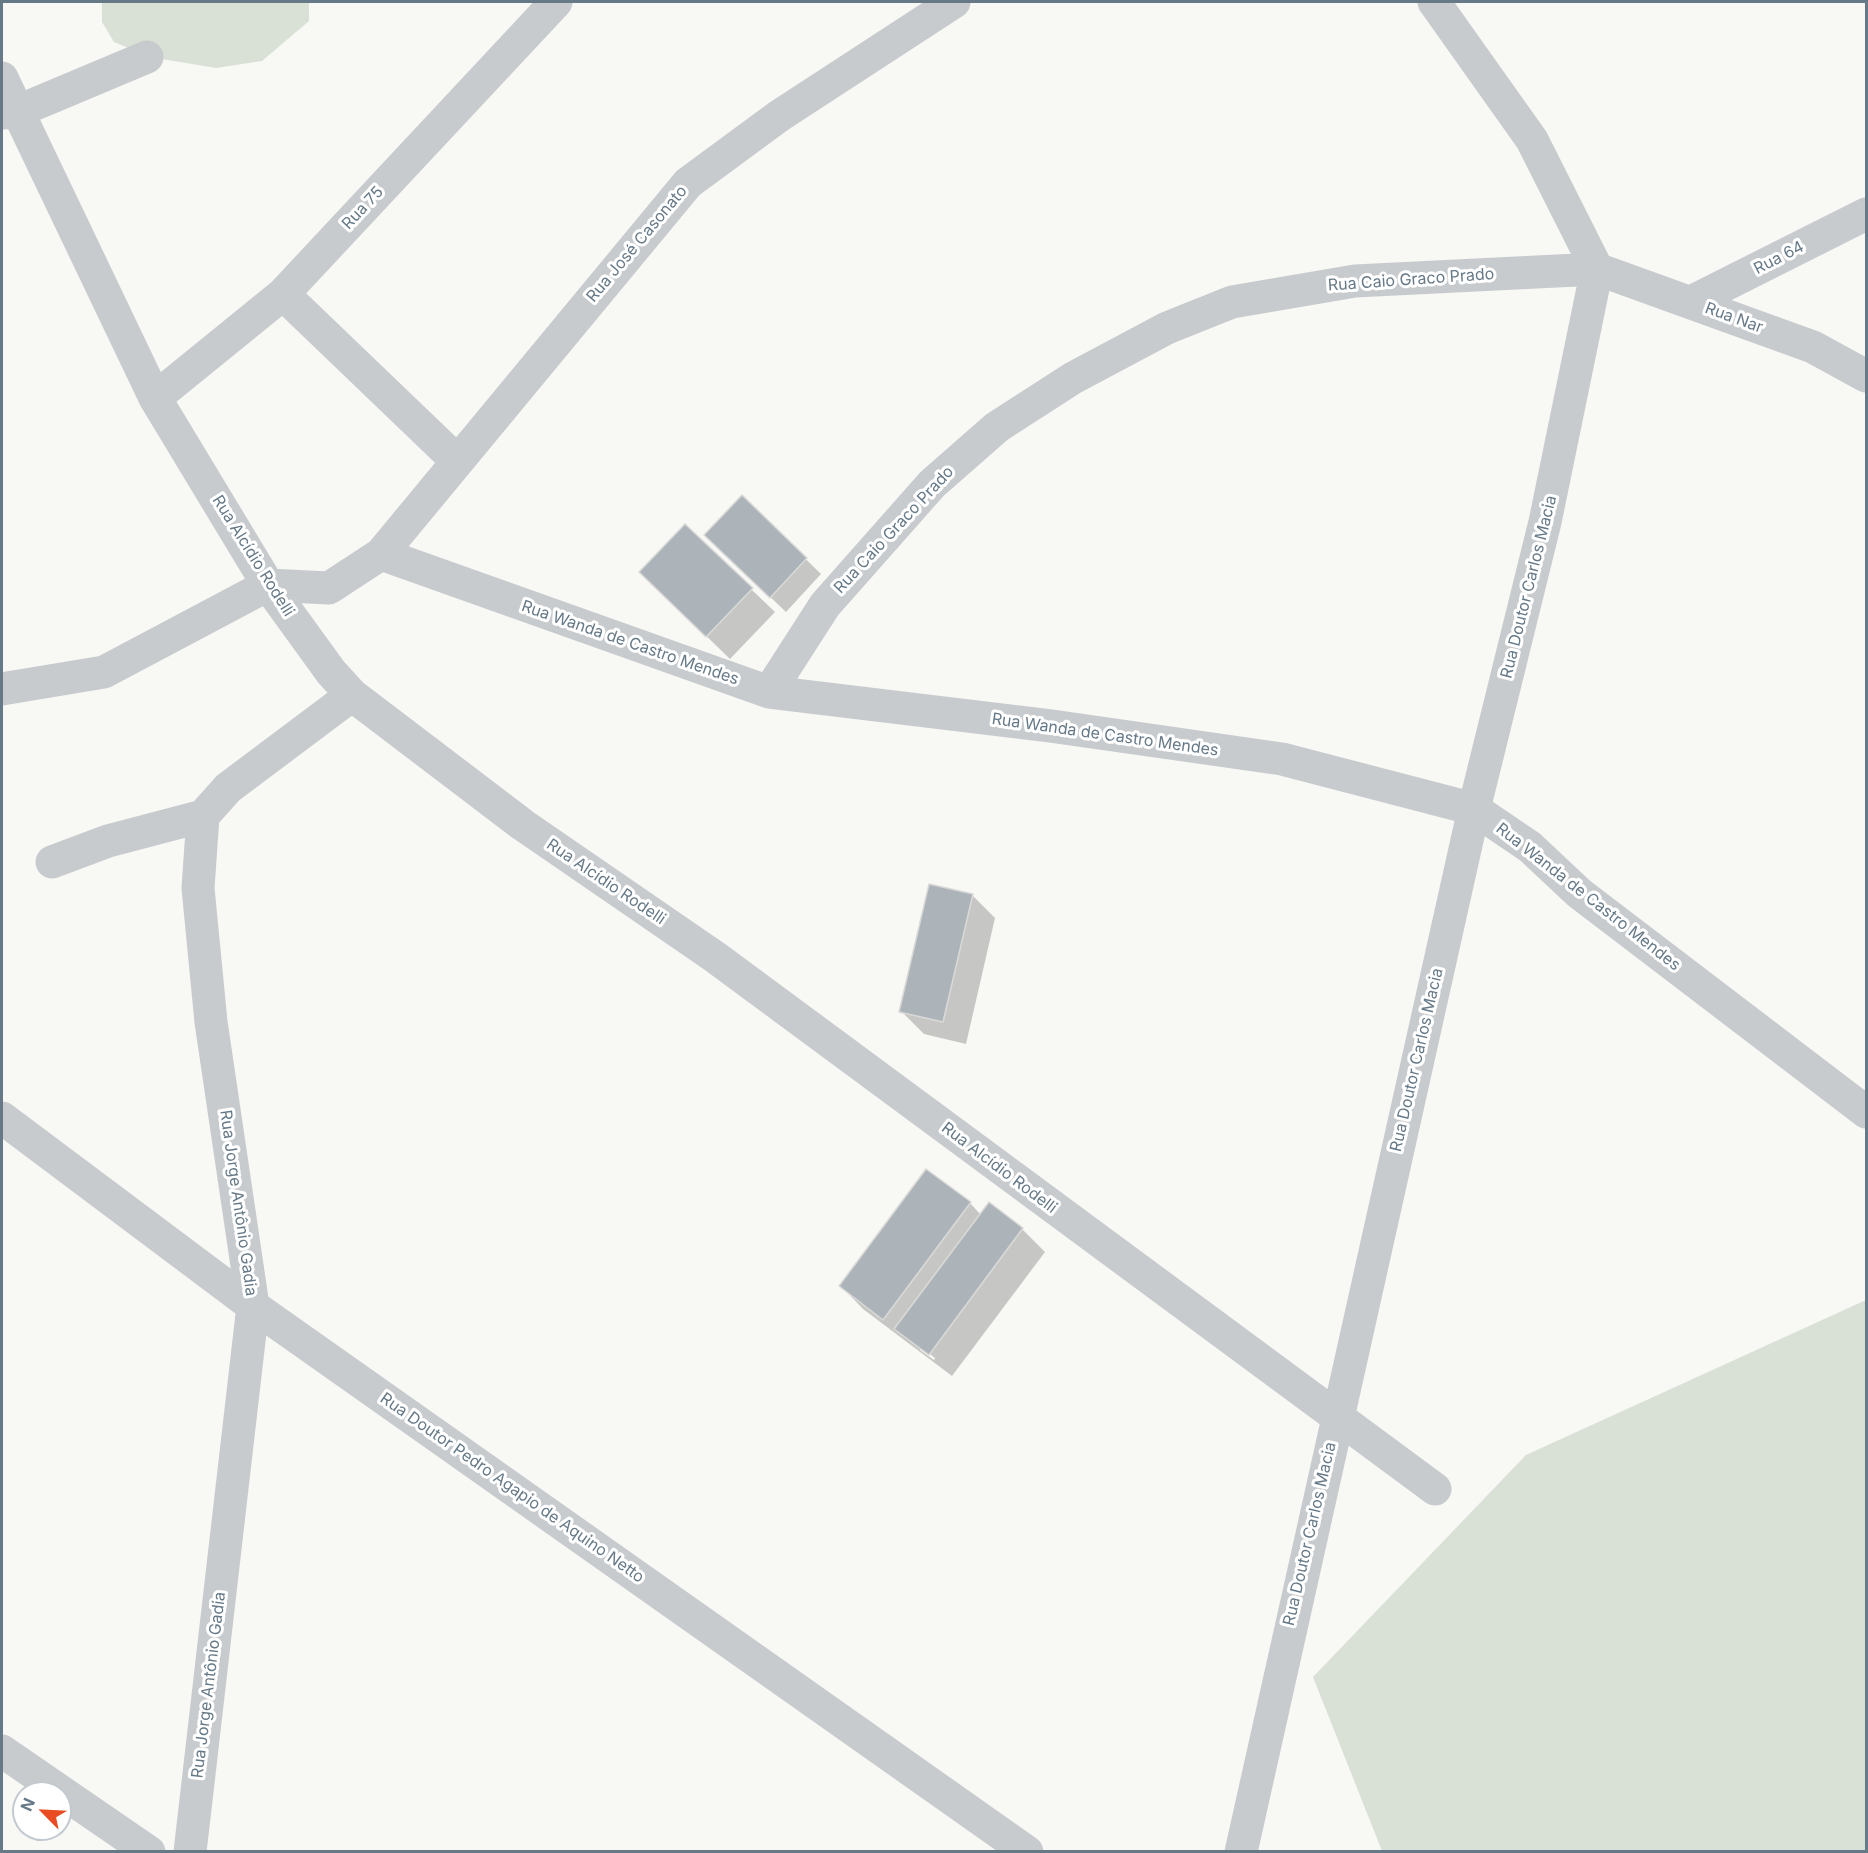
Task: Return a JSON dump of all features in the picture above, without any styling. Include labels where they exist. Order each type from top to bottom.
[{"type":"street","name":"Rua 75","points":[[155,398],[283,294],[556,2]]},
{"type":"street","name":"Rua José Casonato","points":[[381,554],[456,460],[688,183],[779,116],[954,2]]},
{"type":"street","points":[[1434,2],[1532,140],[1598,269]]},
{"type":"street","points":[[9,113],[147,57]]},
{"type":"street","name":"Rua Alcídio Rodelli","points":[[2,78],[9,113],[155,398],[268,585],[332,672],[352,695],[523,825],[714,957],[1435,1490]]},
{"type":"street","name":"Rua 64","points":[[1691,302],[1866,214]]},
{"type":"street","name":"Rua Nar","points":[[1598,269],[1813,346],[1866,376]]},
{"type":"street","name":"Rua Caio Graco Prado","points":[[769,692],[825,605],[932,484],[997,427],[1073,378],[1167,328],[1232,302],[1355,281],[1598,269]]},
{"type":"street","name":"Rua Doutor Carlos Macia","points":[[1241,1851],[1336,1417],[1474,809],[1545,522],[1598,269]]},
{"type":"street","points":[[283,294],[456,460]]},
{"type":"street","points":[[2,689],[104,672],[268,585],[329,588],[381,554]]},
{"type":"street","name":"Rua Wanda de Castro Mendes","points":[[381,554],[769,692],[1051,726],[1282,759],[1474,809],[1530,847],[1580,892],[1866,1112]]},
{"type":"street","points":[[52,862],[108,841],[203,816],[228,788],[352,695]]},
{"type":"street","name":"Rua Jorge Antônio Gadia","points":[[190,1851],[253,1306],[211,1022],[198,888],[203,816]]},
{"type":"street","name":"Rua Doutor Pedro Agapio de Aquino Netto","points":[[2,1118],[253,1306],[1027,1851]]},
{"type":"street","points":[[2,1751],[149,1851]]},
{"type":"shaded area","points":[[102,2],[309,2],[309,21],[262,61],[216,68],[150,57],[114,42],[102,22]]},
{"type":"shaded area","points":[[1866,1300],[1866,1851],[1382,1851],[1313,1677],[1526,1455]]},
{"type":"building","points":[[742,495],[807,558],[770,598],[704,535]]},
{"type":"building","points":[[685,524],[753,588],[706,637],[639,572]]},
{"type":"building","points":[[929,884],[973,894],[943,1022],[899,1012]]},
{"type":"building","points":[[926,1169],[971,1202],[883,1320],[839,1286]]},
{"type":"building","points":[[989,1202],[1023,1228],[929,1355],[894,1329]]}]
